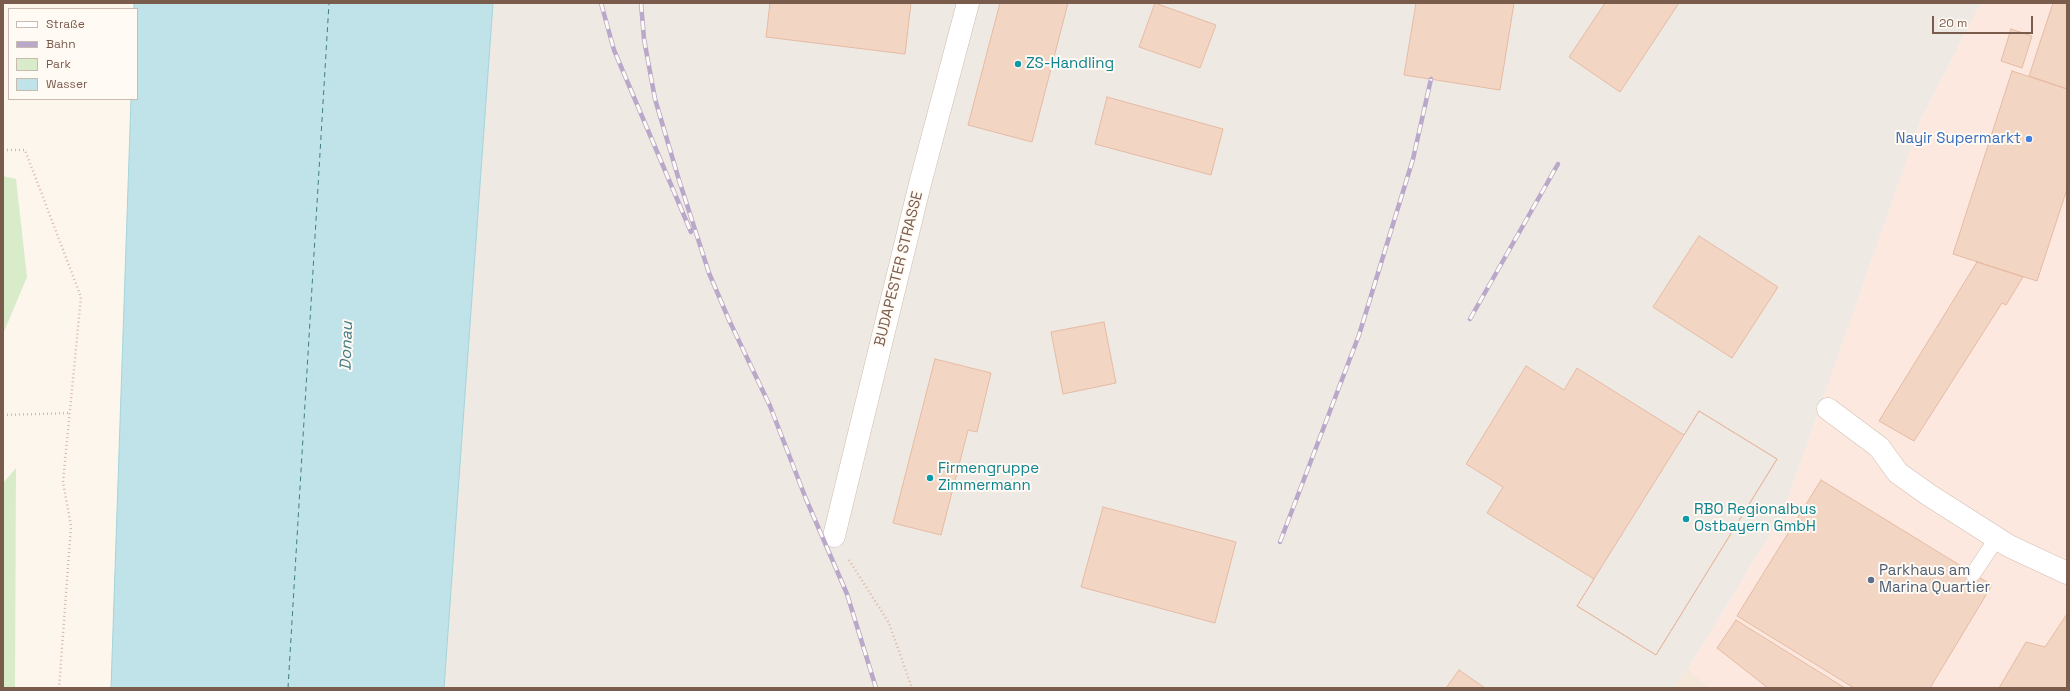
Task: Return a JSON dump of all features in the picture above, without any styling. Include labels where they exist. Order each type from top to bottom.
[{"type":"street","name":"BUDAPESTER STRASSE","points":[[834,536],[920,184],[968,3]]},
{"type":"street","points":[[1828,409],[1879,447],[1898,473],[1928,495],[1997,538],[2067,573]]},
{"type":"lane","points":[[1973,574],[1997,538]]},
{"type":"path","points":[[3,150],[25,150],[81,297],[63,482],[71,526],[59,688]]},
{"type":"path","points":[[3,415],[70,413]]},
{"type":"path","points":[[834,536],[889,623],[912,688]]},
{"type":"shaded area","points":[[493,3],[1981,3],[1922,117],[1782,515],[1688,669],[1673,688],[444,688]]},
{"type":"shaded area","points":[[1981,3],[2067,3],[2067,688],[1711,688],[1688,669],[1782,515],[1922,117]]},
{"type":"shaded area","points":[[1688,669],[1711,688],[1673,688]]},
{"type":"green space","points":[[3,176],[16,179],[27,277],[3,334]]},
{"type":"green space","points":[[16,468],[15,688],[3,688],[3,483]]},
{"type":"water","name":"Donau","points":[[134,3],[493,3],[444,688],[111,688],[131,100],[138,100],[138,8],[134,8]]},
{"type":"building","points":[[770,3],[911,3],[905,54],[766,37]]},
{"type":"building","name":"ZS-Handling","points":[[1000,3],[1068,3],[1032,142],[968,125]]},
{"type":"building","points":[[1155,3],[1216,25],[1200,68],[1139,47]]},
{"type":"building","points":[[1416,3],[1514,3],[1500,90],[1404,75]]},
{"type":"building","points":[[1605,3],[1679,3],[1620,92],[1569,57]]},
{"type":"building","points":[[2053,3],[2067,3],[2067,89],[2029,76]]},
{"type":"building","points":[[2011,29],[2032,36],[2022,68],[2001,61]]},
{"type":"building","name":"Nayir Supermarkt","points":[[2012,71],[2067,89],[2067,189],[2037,281],[1953,254]]},
{"type":"building","points":[[1107,97],[1223,129],[1211,175],[1095,144]]},
{"type":"building","points":[[1699,236],[1778,287],[1732,358],[1653,307]]},
{"type":"building","points":[[1977,262],[2023,277],[2006,305],[2002,303],[1914,441],[1879,421]]},
{"type":"building","points":[[1104,322],[1116,383],[1063,394],[1051,332]]},
{"type":"building","name":"Firmengruppe Zimmermann","points":[[935,359],[991,373],[977,432],[968,430],[941,535],[893,523]]},
{"type":"building","name":"RBO Regionalbus Ostbayern GmbH","points":[[1526,366],[1564,390],[1577,368],[1684,435],[1699,411],[1777,459],[1656,655],[1577,606],[1594,579],[1487,513],[1503,487],[1466,464]]},
{"type":"building","name":"RBO Regionalbus Ostbayern GmbH","points":[[1699,411],[1777,459],[1656,655],[1577,606]]},
{"type":"building","name":"Parkhaus am Marina Quartier","points":[[1821,480],[1992,585],[1930,688],[1854,688],[1737,616]]},
{"type":"building","points":[[1103,507],[1236,542],[1215,623],[1081,587]]},
{"type":"building","points":[[2067,614],[2067,688],[1999,688],[2026,642],[2045,647]]},
{"type":"building","points":[[1736,620],[1845,688],[1768,688],[1717,648]]},
{"type":"building","points":[[1459,670],[1485,688],[1446,688]]},
{"type":"ferry route","points":[[288,688],[329,3]]},
{"type":"railway","points":[[601,3],[614,50],[691,232]]},
{"type":"railway","points":[[641,3],[644,39],[655,99],[709,273],[729,320],[770,406],[806,499],[847,594],[876,688]]},
{"type":"railway","points":[[1280,542],[1359,335],[1413,159],[1431,79]]},
{"type":"railway","points":[[1470,319],[1558,164]]},
{"type":"place","name":"ZS-Handling","points":[[1018,64]]},
{"type":"place","name":"Nayir Supermarkt","points":[[2029,139]]},
{"type":"place","name":"Firmengruppe Zimmermann","points":[[930,478]]},
{"type":"place","name":"RBO Regionalbus Ostbayern GmbH","points":[[1686,519]]},
{"type":"place","name":"Parkhaus am Marina Quartier","points":[[1871,580]]}]
